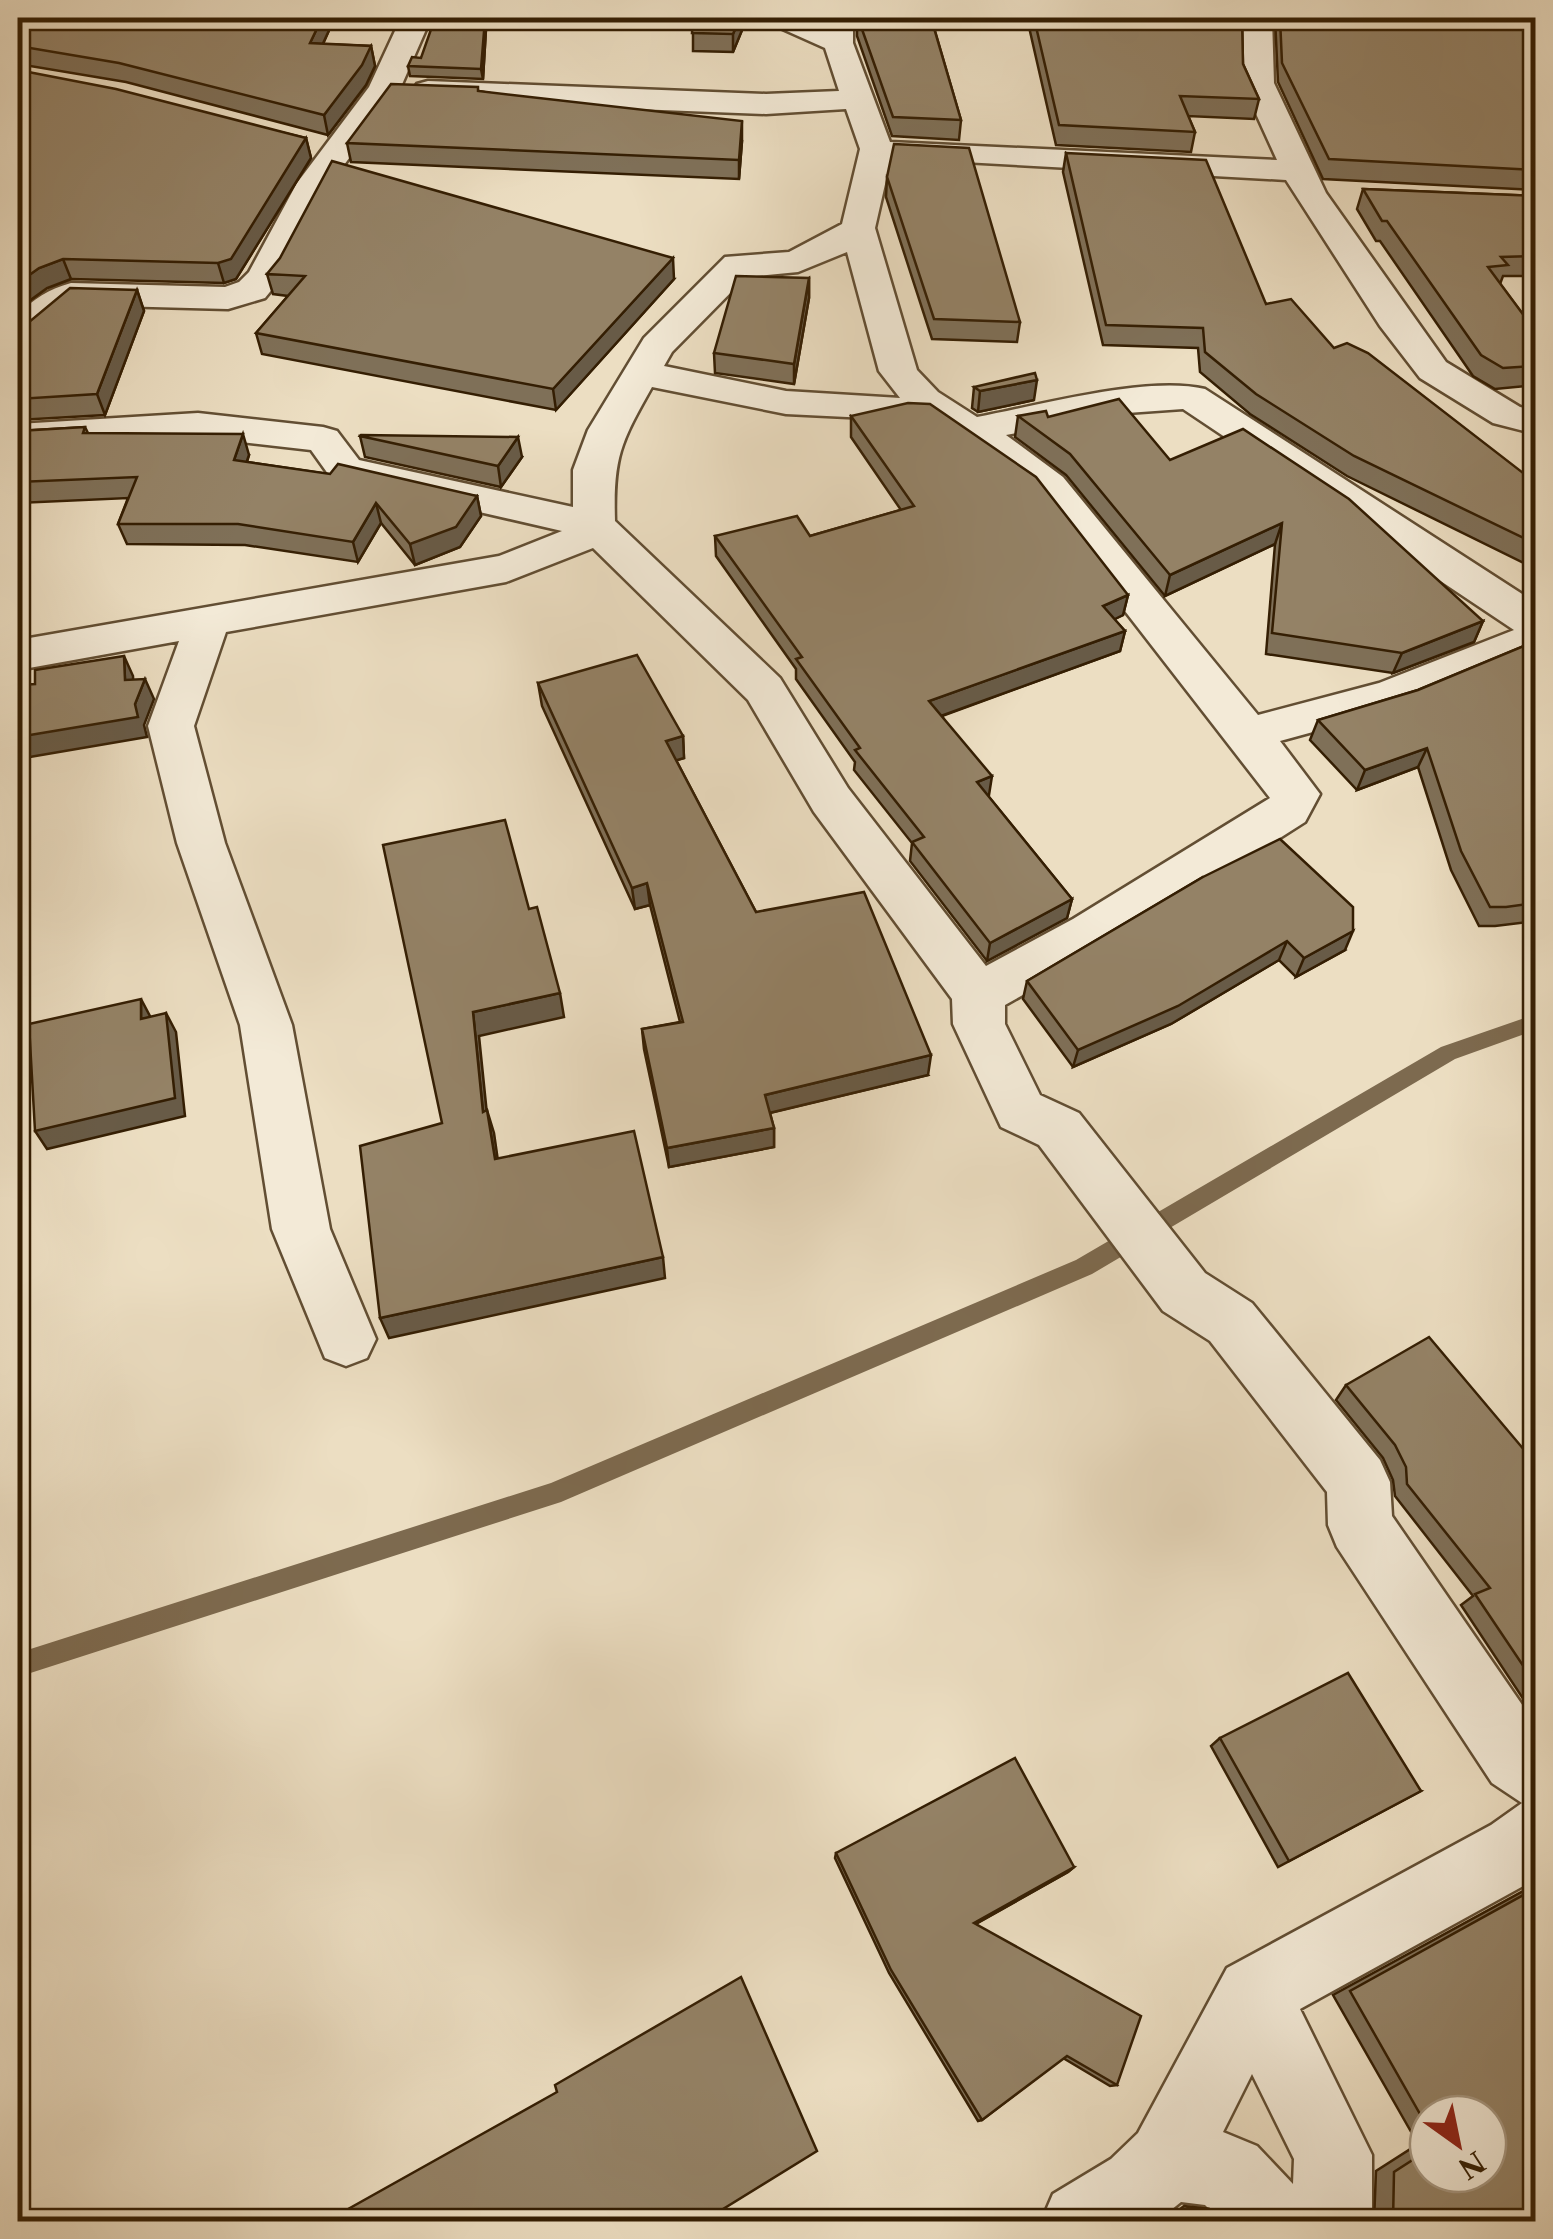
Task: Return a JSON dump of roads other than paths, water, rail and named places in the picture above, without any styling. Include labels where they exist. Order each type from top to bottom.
[{"type":"street","points":[[18,336],[46,307],[71,294],[228,298],[252,290],[264,277],[314,183],[384,89],[416,18]]},
{"type":"street","points":[[772,18],[838,30],[876,149],[858,228],[898,372],[933,409],[971,429],[1049,486],[1296,794],[1288,810],[1090,933],[978,995]]},
{"type":"street","points":[[1257,18],[1258,83],[1304,182],[1434,370],[1508,415],[1536,422]]},
{"type":"street","points":[[384,89],[766,104],[860,99]]},
{"type":"street","points":[[304,142],[338,151]]},
{"type":"street","points":[[876,149],[1304,182],[1347,195]]},
{"type":"street","points":[[594,525],[593,470],[608,430],[657,346],[738,265],[759,270],[823,252],[858,228]]},
{"type":"street","points":[[642,372],[684,385],[801,406],[853,411],[933,409]]},
{"type":"street","points":[[971,429],[1127,401],[1190,397],[1536,624]]},
{"type":"street","points":[[18,436],[198,425],[323,440],[344,469],[594,525],[764,689],[831,800],[978,995],[979,1024],[1020,1111],[1059,1129],[1184,1292],[1231,1322],[1358,1482],[1360,1524],[1526,1766],[1526,1842],[1253,1994],[1166,2161],[1139,2187],[1081,2222]]},
{"type":"street","points":[[23,653],[506,568],[572,544],[594,525]]},
{"type":"street","points":[[208,622],[170,726],[201,843],[266,1025],[300,1229],[346,1339]]},
{"type":"street","points":[[1247,734],[1392,696],[1536,638]]},
{"type":"street","points":[[1253,1994],[1332,2155],[1332,2222]]},
{"type":"street","points":[[1166,2161],[1219,2166],[1241,2182],[1273,2222]]},
{"type":"waterway","points":[[18,1665],[553,1494],[1084,1267],[1448,1053],[1536,1022]]}]
